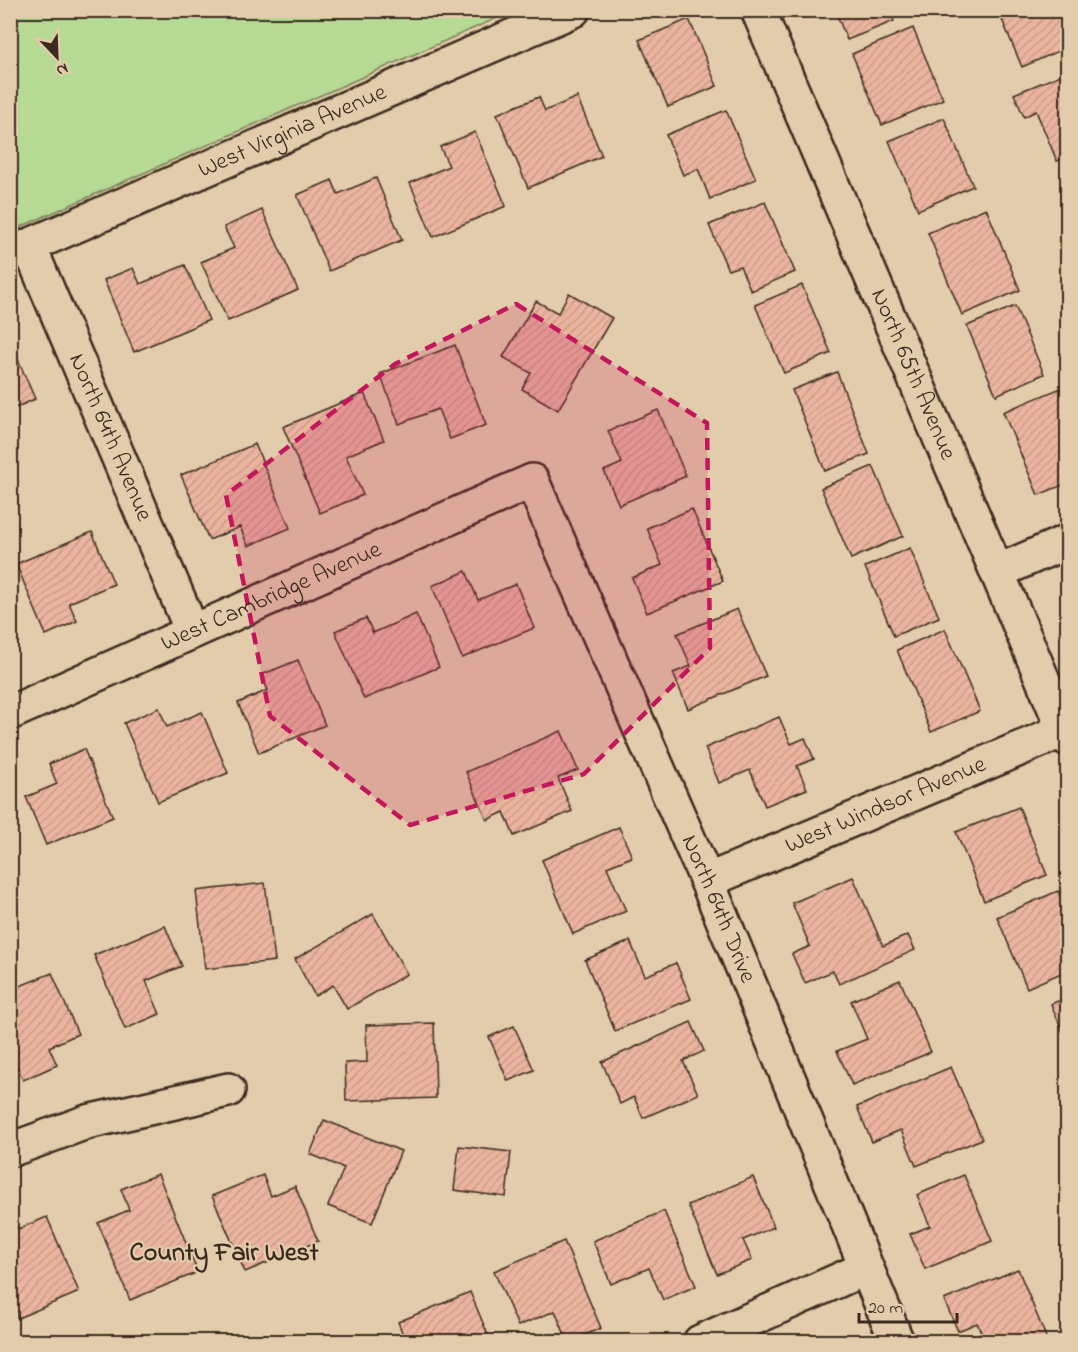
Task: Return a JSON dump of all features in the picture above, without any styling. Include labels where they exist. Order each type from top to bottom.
[{"type":"street","name":"West Virginia Avenue","points":[[20,250],[573,10]]},
{"type":"street","name":"North 65th Avenue","points":[[758,10],[1066,735]]},
{"type":"street","name":"North 64th Avenue","points":[[20,250],[192,631]]},
{"type":"street","name":"West Cambridge Avenue","points":[[10,712],[532,481]]},
{"type":"street","name":"North 64th Drive","points":[[532,481],[707,881],[897,1341]]},
{"type":"street","points":[[996,572],[1068,542]]},
{"type":"street","name":"West Windsor Avenue","points":[[707,881],[1066,735]]},
{"type":"street","points":[[10,1150],[87,1122],[228,1089]]},
{"type":"street","points":[[700,1341],[866,1268]]},
{"type":"highlighted area","points":[[516,304],[707,423],[710,648],[584,774],[410,825],[270,716],[226,495],[395,364]]},
{"type":"green space","points":[[11,10],[513,10],[513,11],[11,231]]},
{"type":"building","points":[[835,10],[890,10],[894,21],[847,40]]},
{"type":"building","points":[[998,10],[1068,10],[1068,47],[1022,67]]},
{"type":"building","points":[[689,19],[717,86],[668,107],[639,40]]},
{"type":"building","points":[[913,28],[943,99],[882,125],[852,54]]},
{"type":"building","points":[[1068,72],[1068,157],[1057,161],[1036,111],[1024,117],[1014,94]]},
{"type":"building","points":[[539,97],[545,111],[577,97],[602,156],[528,188],[497,114]]},
{"type":"building","points":[[726,110],[756,179],[710,199],[698,169],[683,175],[666,135]]},
{"type":"building","points":[[944,118],[973,186],[918,210],[889,141]]},
{"type":"building","points":[[475,132],[506,206],[433,237],[410,183],[449,166],[440,147]]},
{"type":"building","points":[[376,178],[402,240],[329,271],[297,195],[332,180],[338,194]]},
{"type":"building","points":[[765,202],[795,272],[751,291],[740,266],[728,270],[709,225]]},
{"type":"building","points":[[986,208],[1020,290],[962,315],[928,233]]},
{"type":"building","points":[[262,210],[298,290],[228,321],[201,262],[234,248],[224,227]]},
{"type":"building","points":[[185,265],[209,320],[134,352],[104,280],[133,268],[140,284]]},
{"type":"building","points":[[802,285],[831,353],[784,373],[755,305]]},
{"type":"building","points":[[569,293],[612,318],[558,410],[522,389],[531,373],[503,357],[536,301],[558,313]]},
{"type":"building","points":[[1015,306],[1044,374],[996,395],[967,326]]},
{"type":"building","points":[[455,345],[486,425],[450,439],[438,409],[399,424],[380,374]]},
{"type":"building","points":[[17,357],[35,399],[10,410],[10,360]]},
{"type":"building","points":[[837,372],[869,454],[825,471],[792,390]]},
{"type":"building","points":[[1068,385],[1068,483],[1038,495],[1003,412]]},
{"type":"building","points":[[364,393],[384,440],[346,456],[363,495],[320,513],[283,427]]},
{"type":"building","points":[[658,410],[686,476],[619,505],[604,471],[622,463],[608,431]]},
{"type":"building","points":[[255,444],[290,528],[248,546],[240,527],[209,540],[181,475]]},
{"type":"building","points":[[873,466],[903,536],[851,559],[821,488]]},
{"type":"building","points":[[692,509],[723,581],[647,613],[632,578],[662,565],[647,528]]},
{"type":"building","points":[[92,532],[114,584],[69,603],[77,621],[46,635],[16,564]]},
{"type":"building","points":[[910,548],[939,617],[894,636],[865,567]]},
{"type":"building","points":[[466,571],[478,600],[516,584],[534,628],[462,658],[432,586]]},
{"type":"building","points":[[737,609],[766,676],[688,709],[673,673],[691,666],[677,634]]},
{"type":"building","points":[[416,614],[439,667],[364,699],[335,631],[366,618],[373,633]]},
{"type":"building","points":[[945,629],[980,711],[931,732],[897,650]]},
{"type":"building","points":[[298,660],[325,725],[259,753],[238,703],[268,690],[261,675]]},
{"type":"building","points":[[159,708],[167,727],[202,712],[228,773],[158,802],[124,723]]},
{"type":"building","points":[[779,717],[791,744],[805,738],[814,759],[797,766],[807,789],[765,806],[750,770],[719,783],[705,748]]},
{"type":"building","points":[[561,731],[578,770],[558,778],[572,811],[514,836],[504,812],[487,820],[466,772]]},
{"type":"building","points":[[84,749],[113,817],[46,845],[26,797],[57,784],[49,764]]},
{"type":"building","points":[[1019,807],[1047,875],[984,901],[956,832]]},
{"type":"building","points":[[619,827],[632,857],[607,867],[626,911],[573,934],[542,860]]},
{"type":"building","points":[[853,877],[883,946],[908,935],[915,950],[839,984],[833,971],[805,983],[792,954],[810,946],[792,903]]},
{"type":"building","points":[[265,883],[275,961],[205,969],[196,891]]},
{"type":"building","points":[[1058,891],[1068,914],[1068,970],[1027,988],[997,917]]},
{"type":"building","points":[[373,914],[407,974],[347,1009],[333,985],[315,996],[295,959]]},
{"type":"building","points":[[165,926],[182,966],[146,981],[160,1014],[125,1029],[94,955]]},
{"type":"building","points":[[630,941],[645,976],[676,963],[691,999],[615,1031],[585,960]]},
{"type":"building","points":[[52,973],[78,1034],[49,1047],[57,1065],[23,1080],[10,1051],[10,990]]},
{"type":"building","points":[[900,980],[931,1052],[852,1085],[837,1051],[867,1039],[851,1001]]},
{"type":"building","points":[[1068,997],[1068,1044],[1051,1004]]},
{"type":"building","points":[[691,1022],[704,1051],[683,1061],[698,1094],[643,1118],[634,1097],[620,1104],[602,1062]]},
{"type":"building","points":[[434,1023],[436,1098],[346,1101],[345,1063],[367,1062],[366,1025]]},
{"type":"building","points":[[514,1026],[534,1070],[508,1081],[489,1037]]},
{"type":"building","points":[[951,1067],[982,1139],[916,1166],[901,1130],[872,1142],[857,1107]]},
{"type":"building","points":[[324,1120],[401,1151],[372,1223],[328,1206],[344,1168],[310,1154]]},
{"type":"building","points":[[459,1146],[511,1152],[506,1197],[454,1190]]},
{"type":"building","points":[[158,1174],[198,1272],[130,1300],[98,1223],[129,1210],[121,1189]]},
{"type":"building","points":[[263,1175],[271,1196],[295,1186],[318,1241],[245,1272],[212,1196]]},
{"type":"building","points":[[964,1175],[992,1241],[925,1269],[910,1234],[930,1226],[917,1195]]},
{"type":"building","points":[[753,1177],[774,1227],[743,1240],[752,1260],[717,1274],[688,1205]]},
{"type":"building","points":[[10,1211],[18,1229],[47,1217],[79,1292],[18,1318],[10,1301]]},
{"type":"building","points":[[664,1211],[696,1286],[663,1300],[649,1268],[611,1284],[593,1241]]},
{"type":"building","points":[[564,1241],[601,1328],[568,1342],[555,1311],[518,1326],[494,1271]]},
{"type":"building","points":[[1018,1269],[1048,1342],[985,1342],[977,1323],[958,1331],[944,1300]]},
{"type":"building","points":[[470,1292],[491,1342],[406,1342],[398,1322]]},
{"type":"district","name":"County Fair West","points":[[224,1254]]}]
